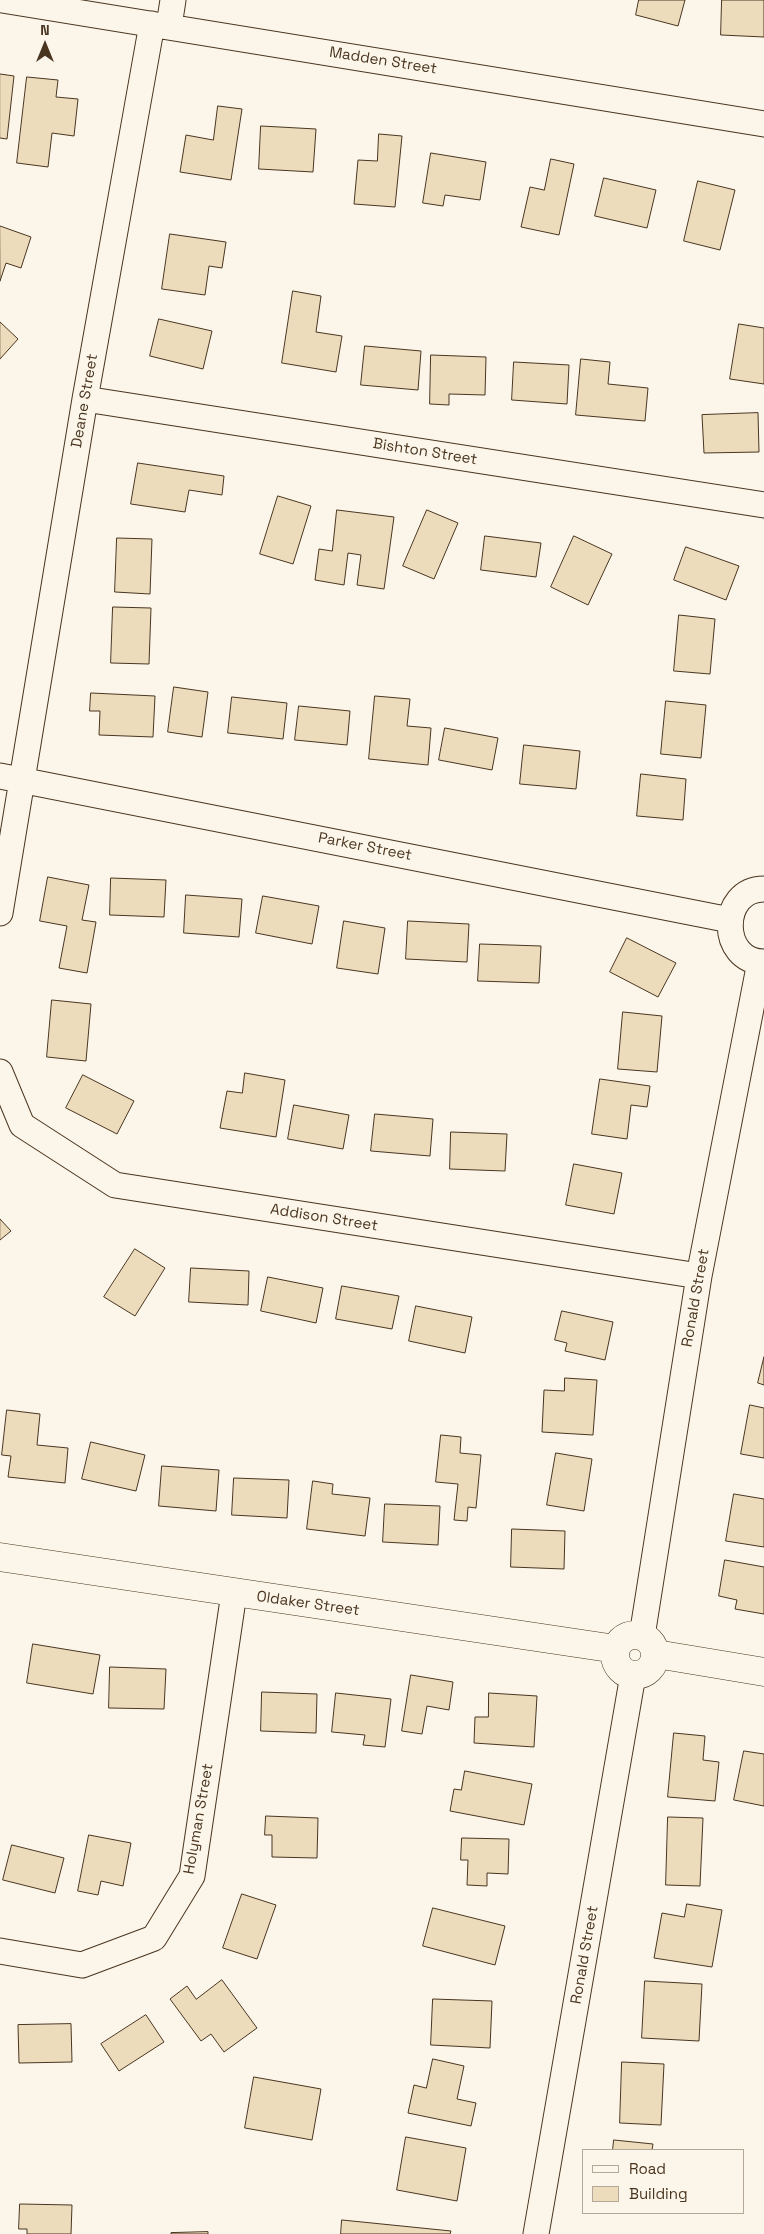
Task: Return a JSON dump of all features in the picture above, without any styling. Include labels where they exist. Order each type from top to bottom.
[{"type":"street","name":"Madden Street","points":[[2,0],[764,124]]},
{"type":"street","name":"Deane Street","points":[[11,778],[160,25],[173,0]]},
{"type":"street","name":"Bishton Street","points":[[85,398],[764,505]]},
{"type":"street","points":[[0,913],[11,778]]},
{"type":"street","name":"Parker Street","points":[[11,778],[730,920]]},
{"type":"street","points":[[762,962],[749,958],[736,947],[730,931],[730,920],[733,909],[740,900],[749,893],[764,889]]},
{"type":"street","name":"Ronald Street","points":[[649,1645],[699,1276],[762,962]]},
{"type":"street","name":"Addison Street","points":[[0,1072],[22,1126],[115,1185],[699,1276]]},
{"type":"street","name":"Oldaker Street","points":[[0,1557],[616,1649]]},
{"type":"street","name":"Holyman Street","points":[[0,1951],[82,1965],[154,1938],[192,1876],[234,1593]]},
{"type":"street","points":[[649,1645],[652,1667],[647,1672],[634,1675],[620,1669],[614,1656],[619,1643],[628,1636],[649,1645],[764,1672]]},
{"type":"street","name":"Ronald Street","points":[[536,2234],[634,1675]]},
{"type":"building","points":[[639,0],[685,0],[678,26],[636,15]]},
{"type":"building","points":[[722,0],[764,0],[764,37],[721,35]]},
{"type":"building","points":[[0,74],[14,76],[7,139],[0,138]]},
{"type":"building","points":[[27,77],[58,80],[56,97],[78,99],[74,136],[52,133],[48,167],[17,163]]},
{"type":"building","points":[[218,106],[242,109],[231,180],[180,172],[186,135],[213,140]]},
{"type":"building","points":[[261,126],[316,129],[313,172],[259,169]]},
{"type":"building","points":[[379,134],[402,136],[395,207],[354,204],[358,160],[377,161]]},
{"type":"building","points":[[431,153],[486,162],[480,200],[445,195],[443,206],[423,203]]},
{"type":"building","points":[[551,159],[574,164],[559,235],[521,227],[530,187],[544,190]]},
{"type":"building","points":[[604,178],[656,190],[647,228],[595,216]]},
{"type":"building","points":[[698,181],[735,190],[720,250],[684,241]]},
{"type":"building","points":[[0,226],[31,237],[21,268],[6,263],[0,281]]},
{"type":"building","points":[[170,234],[226,242],[222,268],[209,266],[205,295],[162,289]]},
{"type":"building","points":[[293,291],[321,296],[316,332],[342,336],[336,372],[282,363]]},
{"type":"building","points":[[159,319],[212,331],[203,369],[150,356]]},
{"type":"building","points":[[0,322],[18,339],[0,359]]},
{"type":"building","points":[[739,324],[764,328],[764,384],[730,379]]},
{"type":"building","points":[[365,346],[421,351],[418,390],[361,385]]},
{"type":"building","points":[[431,355],[486,357],[485,395],[449,394],[449,405],[430,404]]},
{"type":"building","points":[[581,359],[610,362],[608,384],[648,388],[645,421],[576,415]]},
{"type":"building","points":[[514,362],[569,365],[567,404],[512,400]]},
{"type":"building","points":[[758,413],[759,452],[704,453],[702,415]]},
{"type":"building","points":[[138,463],[224,476],[222,495],[189,490],[185,512],[131,504]]},
{"type":"building","points":[[278,496],[311,506],[293,564],[260,554]]},
{"type":"building","points":[[337,510],[394,517],[384,589],[357,585],[361,555],[348,553],[344,585],[315,580],[319,549],[332,551]]},
{"type":"building","points":[[427,510],[458,523],[434,579],[403,566]]},
{"type":"building","points":[[485,536],[541,543],[536,577],[481,570]]},
{"type":"building","points":[[574,536],[612,554],[588,605],[551,587]]},
{"type":"building","points":[[117,538],[152,539],[150,594],[115,592]]},
{"type":"building","points":[[686,547],[739,566],[726,600],[674,580]]},
{"type":"building","points":[[113,607],[151,608],[149,664],[111,663]]},
{"type":"building","points":[[679,615],[715,619],[710,674],[674,671]]},
{"type":"building","points":[[174,687],[208,692],[202,737],[168,732]]},
{"type":"building","points":[[91,693],[155,696],[153,737],[99,735],[100,711],[90,711]]},
{"type":"building","points":[[375,696],[410,699],[407,726],[431,728],[428,765],[369,759]]},
{"type":"building","points":[[232,697],[287,703],[283,739],[228,733]]},
{"type":"building","points":[[666,701],[706,705],[701,758],[661,754]]},
{"type":"building","points":[[299,706],[350,711],[347,745],[295,740]]},
{"type":"building","points":[[445,728],[498,738],[492,770],[439,760]]},
{"type":"building","points":[[524,745],[580,751],[576,789],[520,784]]},
{"type":"building","points":[[641,774],[686,779],[683,820],[637,816]]},
{"type":"building","points":[[48,877],[89,885],[82,920],[96,922],[87,973],[59,968],[67,926],[40,921]]},
{"type":"building","points":[[111,878],[166,880],[164,917],[110,915]]},
{"type":"building","points":[[186,895],[242,899],[239,937],[184,933]]},
{"type":"building","points":[[263,896],[319,906],[312,944],[256,933]]},
{"type":"building","points":[[344,921],[385,928],[378,974],[337,968]]},
{"type":"building","points":[[408,921],[469,924],[467,962],[406,959]]},
{"type":"building","points":[[627,938],[676,963],[658,997],[610,972]]},
{"type":"building","points":[[480,944],[541,946],[539,983],[478,981]]},
{"type":"building","points":[[52,1000],[91,1004],[86,1061],[47,1057]]},
{"type":"building","points":[[623,1012],[662,1016],[657,1072],[618,1069]]},
{"type":"building","points":[[245,1073],[285,1080],[276,1137],[220,1128],[227,1091],[242,1093]]},
{"type":"building","points":[[83,1075],[134,1101],[117,1134],[66,1108]]},
{"type":"building","points":[[600,1079],[650,1086],[647,1107],[631,1105],[627,1139],[592,1134]]},
{"type":"building","points":[[294,1105],[349,1115],[343,1149],[288,1139]]},
{"type":"building","points":[[375,1114],[433,1119],[430,1156],[371,1151]]},
{"type":"building","points":[[451,1132],[507,1134],[505,1171],[450,1169]]},
{"type":"building","points":[[574,1164],[622,1173],[614,1214],[566,1205]]},
{"type":"building","points":[[0,1219],[11,1231],[0,1240]]},
{"type":"building","points":[[135,1249],[165,1268],[135,1316],[104,1297]]},
{"type":"building","points":[[191,1268],[249,1271],[248,1305],[189,1302]]},
{"type":"building","points":[[268,1277],[323,1288],[316,1323],[261,1311]]},
{"type":"building","points":[[342,1286],[399,1296],[392,1329],[336,1319]]},
{"type":"building","points":[[416,1306],[472,1317],[465,1353],[409,1341]]},
{"type":"building","points":[[562,1311],[613,1322],[605,1360],[565,1351],[567,1343],[555,1340]]},
{"type":"building","points":[[764,1357],[764,1385],[758,1383]]},
{"type":"building","points":[[565,1378],[597,1380],[593,1435],[542,1432],[544,1390],[564,1391]]},
{"type":"building","points":[[750,1405],[764,1408],[764,1458],[741,1454]]},
{"type":"building","points":[[7,1410],[40,1414],[37,1445],[68,1448],[65,1483],[8,1477],[11,1456],[2,1455]]},
{"type":"building","points":[[441,1435],[461,1437],[460,1453],[481,1455],[476,1508],[468,1507],[467,1521],[454,1520],[458,1484],[436,1482]]},
{"type":"building","points":[[91,1442],[145,1455],[136,1491],[82,1479]]},
{"type":"building","points":[[556,1453],[592,1459],[584,1511],[547,1505]]},
{"type":"building","points":[[162,1466],[219,1470],[216,1511],[159,1506]]},
{"type":"building","points":[[234,1478],[289,1480],[287,1518],[232,1515]]},
{"type":"building","points":[[313,1481],[333,1484],[332,1494],[370,1498],[365,1536],[307,1529]]},
{"type":"building","points":[[734,1494],[764,1499],[764,1547],[726,1541]]},
{"type":"building","points":[[385,1504],[440,1506],[438,1545],[383,1542]]},
{"type":"building","points":[[512,1529],[565,1531],[564,1569],[511,1567]]},
{"type":"building","points":[[725,1560],[764,1567],[764,1614],[735,1609],[737,1600],[719,1596]]},
{"type":"building","points":[[33,1644],[100,1655],[93,1694],[27,1683]]},
{"type":"building","points":[[110,1667],[166,1669],[164,1709],[109,1708]]},
{"type":"building","points":[[411,1675],[453,1682],[449,1710],[427,1706],[422,1734],[402,1731]]},
{"type":"building","points":[[262,1692],[317,1694],[316,1733],[261,1731]]},
{"type":"building","points":[[336,1693],[391,1699],[385,1747],[363,1745],[365,1735],[332,1732]]},
{"type":"building","points":[[489,1693],[537,1696],[534,1747],[474,1743],[475,1717],[488,1717]]},
{"type":"building","points":[[674,1733],[705,1736],[703,1760],[719,1762],[715,1801],[668,1797]]},
{"type":"building","points":[[744,1751],[764,1754],[764,1806],[734,1800]]},
{"type":"building","points":[[465,1771],[532,1784],[524,1825],[450,1811],[454,1789],[461,1790]]},
{"type":"building","points":[[266,1816],[318,1818],[317,1858],[272,1857],[272,1835],[265,1835]]},
{"type":"building","points":[[668,1817],[703,1818],[700,1886],[666,1885]]},
{"type":"building","points":[[89,1835],[131,1843],[123,1886],[101,1881],[98,1895],[78,1891]]},
{"type":"building","points":[[462,1838],[509,1839],[508,1874],[487,1873],[487,1886],[467,1885],[468,1860],[461,1860]]},
{"type":"building","points":[[12,1845],[64,1858],[55,1893],[3,1880]]},
{"type":"building","points":[[242,1894],[276,1905],[257,1959],[223,1948]]},
{"type":"building","points":[[687,1904],[722,1910],[712,1967],[654,1958],[662,1913],[684,1917]]},
{"type":"building","points":[[433,1908],[505,1926],[495,1965],[423,1946]]},
{"type":"building","points":[[222,1980],[257,2028],[224,2052],[211,2034],[201,2041],[170,1999],[187,1986],[196,1999]]},
{"type":"building","points":[[645,1981],[702,1984],[699,2041],[642,2038]]},
{"type":"building","points":[[433,1999],[492,2001],[490,2048],[431,2045]]},
{"type":"building","points":[[146,2015],[164,2042],[119,2071],[101,2044]]},
{"type":"building","points":[[71,2024],[72,2062],[19,2063],[18,2025]]},
{"type":"building","points":[[433,2059],[464,2066],[457,2099],[476,2103],[471,2126],[408,2113],[414,2085],[426,2088]]},
{"type":"building","points":[[622,2062],[664,2064],[661,2125],[620,2123]]},
{"type":"building","points":[[254,2077],[321,2089],[312,2140],[245,2128]]},
{"type":"building","points":[[406,2137],[466,2148],[457,2201],[397,2190]]},
{"type":"building","points":[[614,2140],[653,2144],[652,2149],[613,2149]]},
{"type":"building","points":[[20,2204],[72,2205],[71,2234],[27,2234],[27,2229],[19,2229]]},
{"type":"building","points":[[342,2220],[451,2231],[450,2234],[341,2234]]},
{"type":"building","points":[[208,2232],[208,2234],[171,2234],[171,2233]]}]
